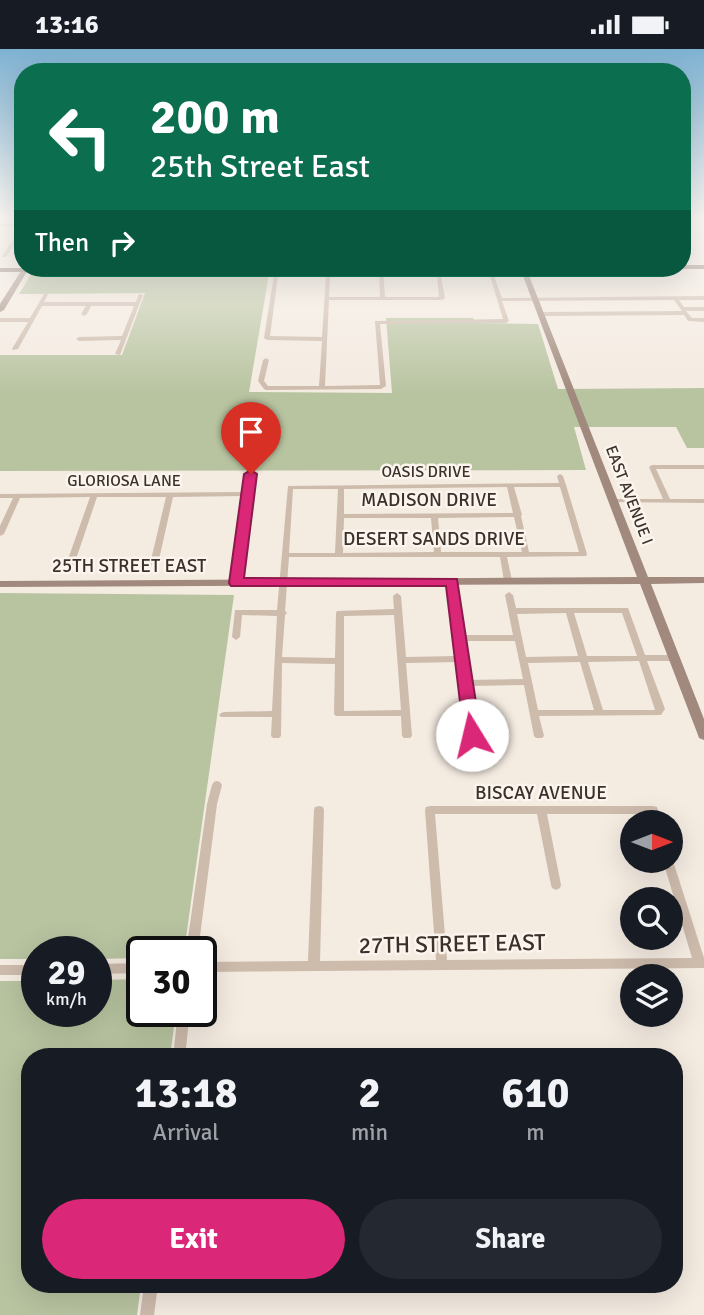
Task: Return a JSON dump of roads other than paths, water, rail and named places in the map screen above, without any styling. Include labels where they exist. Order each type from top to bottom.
[{"type":"main road","points":[[0,310],[20,277]]},
{"type":"main road","name":"EAST AVENUE I","points":[[525,277],[704,734]]},
{"type":"main road","name":"25TH STREET EAST","points":[[0,584],[704,580]]},
{"type":"street","points":[[277,277],[267,338],[323,339]]},
{"type":"street","points":[[322,388],[328,277]]},
{"type":"street","points":[[382,277],[383,299]]},
{"type":"street","points":[[327,299],[442,298],[439,277]]},
{"type":"street","points":[[266,360],[261,381],[266,388],[379,388],[383,386],[377,322],[506,321],[492,277]]},
{"type":"street","points":[[15,349],[46,294]]},
{"type":"street","points":[[118,353],[141,295]]},
{"type":"street","points":[[676,299],[690,320],[704,320]]},
{"type":"street","points":[[500,300],[704,299]]},
{"type":"street","points":[[554,300],[560,314]]},
{"type":"street","points":[[84,314],[89,304]]},
{"type":"street","points":[[40,305],[137,304]]},
{"type":"street","points":[[541,314],[704,309]]},
{"type":"street","points":[[0,320],[31,320]]},
{"type":"street","points":[[79,339],[124,338]]},
{"type":"street","points":[[667,501],[652,467],[704,467]]},
{"type":"street","points":[[236,583],[251,474]]},
{"type":"street","points":[[559,476],[563,485]]},
{"type":"street","name":"OASIS DRIVE","points":[[285,555],[290,487],[563,485]]},
{"type":"street","name":"DESERT SANDS DRIVE","points":[[285,555],[583,554],[563,485]]},
{"type":"street","points":[[510,486],[526,554]]},
{"type":"street","points":[[339,555],[341,487]]},
{"type":"street","name":"GLORIOSA LANE","points":[[0,496],[248,494]]},
{"type":"street","points":[[70,565],[94,495]]},
{"type":"street","points":[[154,564],[170,495]]},
{"type":"street","points":[[0,534],[17,496]]},
{"type":"street","points":[[615,501],[704,501]]},
{"type":"street","points":[[434,515],[438,555]]},
{"type":"street","name":"MADISON DRIVE","points":[[341,516],[518,515]]},
{"type":"street","points":[[500,554],[505,581]]},
{"type":"street","points":[[276,736],[285,555]]},
{"type":"street","points":[[452,582],[472,735]]},
{"type":"street","points":[[509,595],[539,736]]},
{"type":"street","points":[[397,596],[407,736]]},
{"type":"street","points":[[512,611],[625,610],[660,709],[658,713],[534,713]]},
{"type":"street","points":[[569,611],[599,713]]},
{"type":"street","points":[[236,637],[238,612],[283,613]]},
{"type":"street","points":[[398,612],[340,613],[339,714],[404,713]]},
{"type":"street","points":[[458,638],[517,638]]},
{"type":"street","points":[[522,660],[674,658]]},
{"type":"street","points":[[401,660],[460,659]]},
{"type":"street","points":[[278,660],[338,661]]},
{"type":"street","points":[[464,683],[527,683]]},
{"type":"street","points":[[224,715],[276,714]]},
{"type":"street","points":[[194,936],[212,804],[217,785]]},
{"type":"street","points":[[314,967],[320,810]]},
{"type":"street","name":"BISCAY AVENUE","points":[[442,965],[430,810],[620,810]]},
{"type":"street","points":[[541,811],[556,885]]},
{"type":"street","points":[[672,873],[702,963]]},
{"type":"street","name":"27TH STREET EAST","points":[[217,967],[702,963]]},
{"type":"street","points":[[0,970],[21,970]]},
{"type":"street","points":[[180,1048],[182,1027]]},
{"type":"street","points":[[147,1315],[150,1293]]}]
